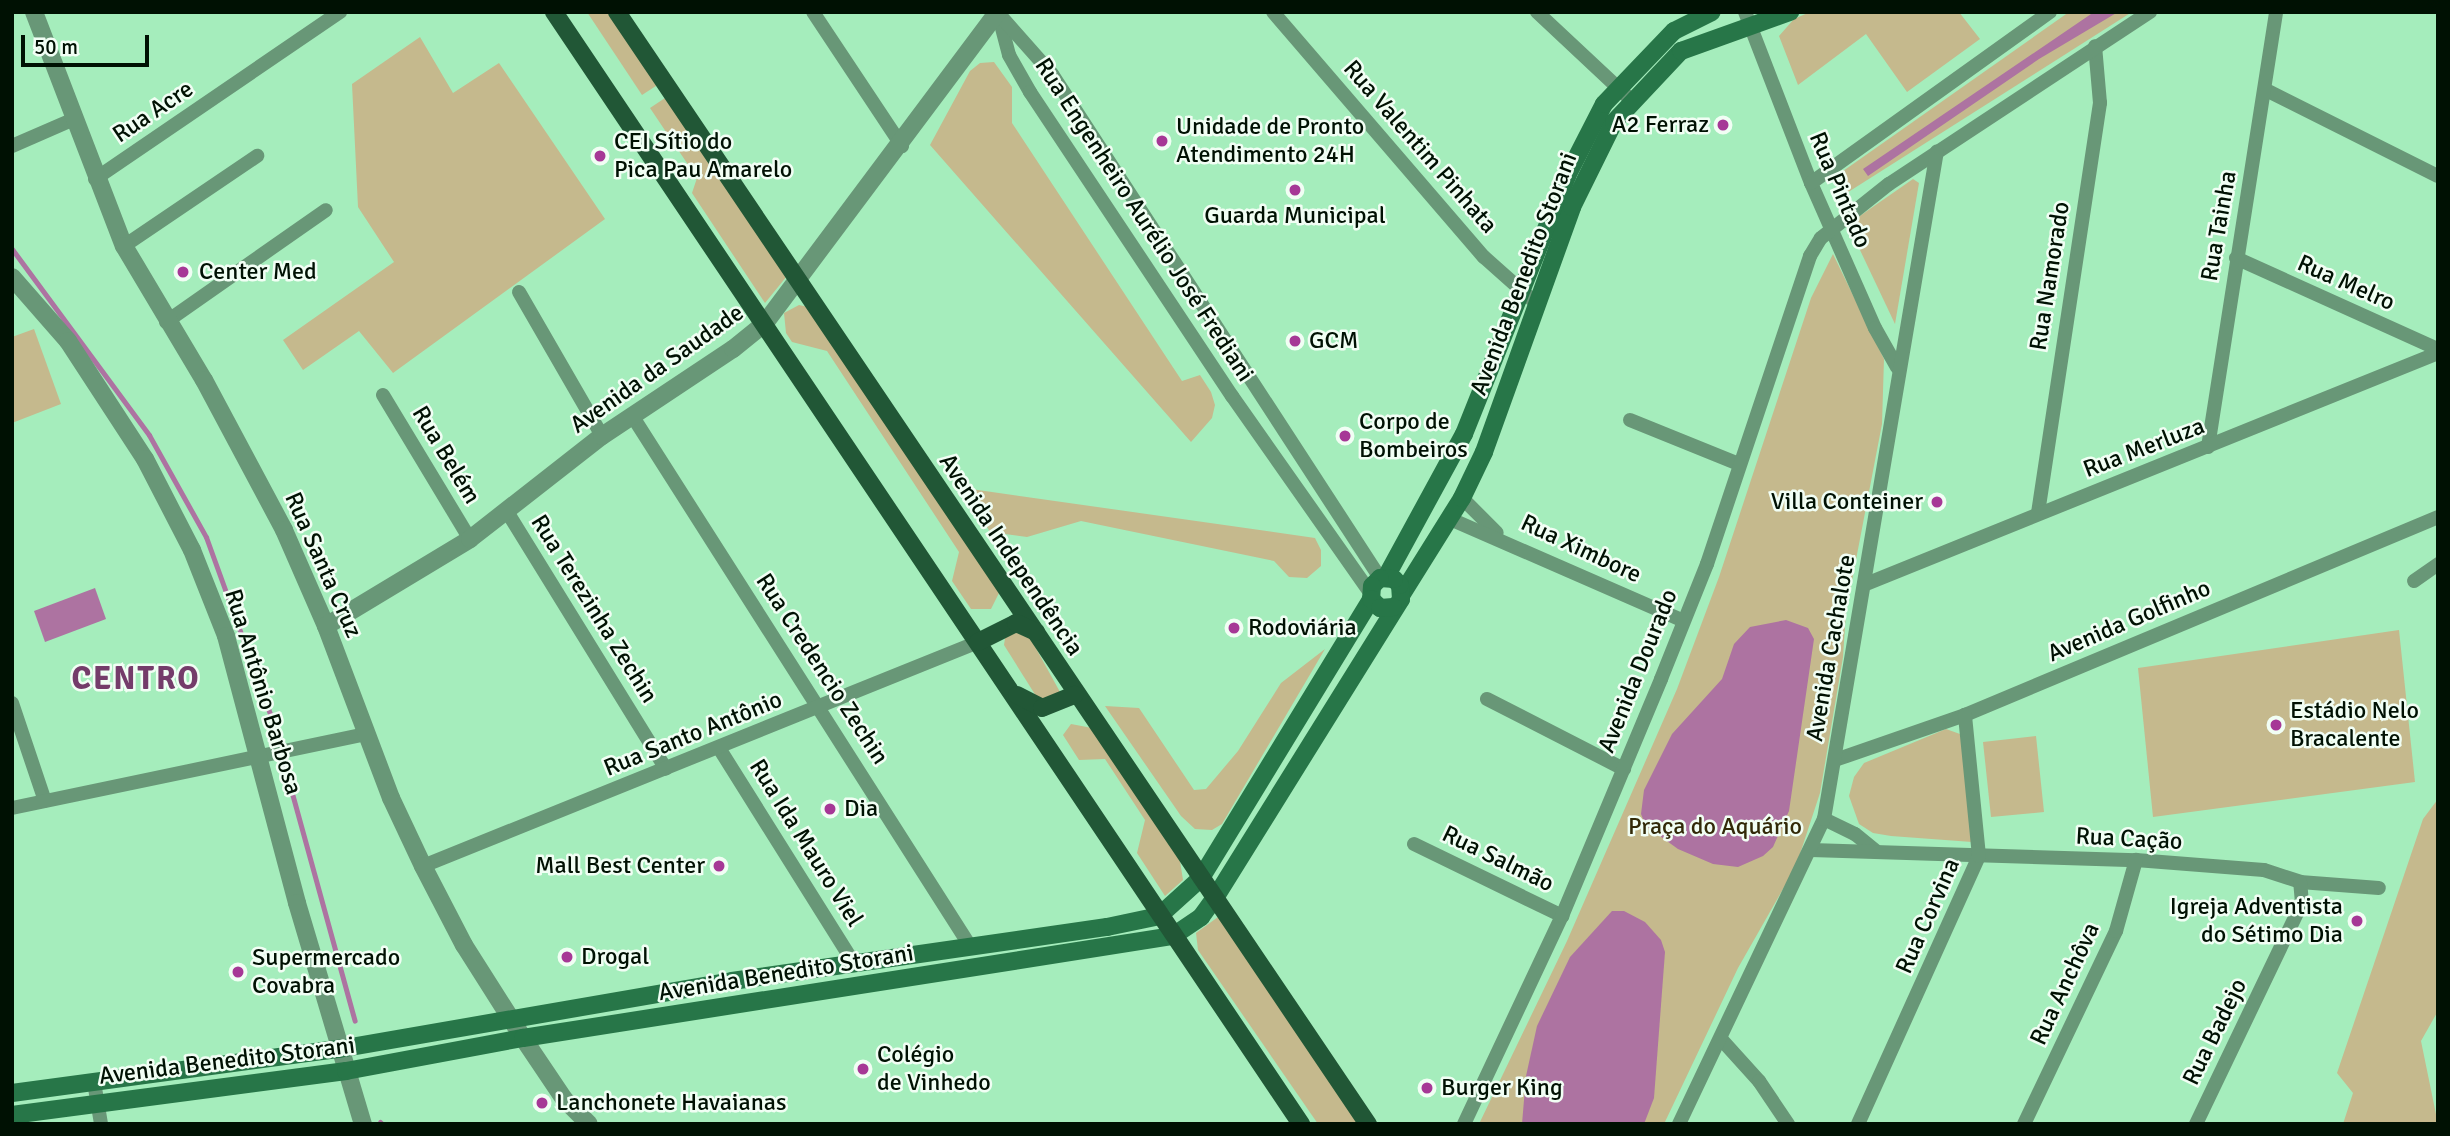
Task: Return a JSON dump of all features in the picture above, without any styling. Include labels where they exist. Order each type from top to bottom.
[{"type":"main road","points":[[554,12],[1301,1124]]},
{"type":"main road","name":"Avenida Independência","points":[[617,12],[1036,632],[1075,695],[1368,1124]]},
{"type":"main road","name":"Avenida Benedito Storani","points":[[12,1093],[339,1049],[512,1018],[1159,916],[1201,878],[1377,587],[1464,435],[1520,292],[1590,128],[1617,86],[1674,31],[1712,12]]},
{"type":"main road","name":"Avenida Benedito Storani","points":[[12,1115],[346,1071],[523,1038],[1173,936],[1201,917],[1215,898],[1462,498],[1538,305],[1583,181],[1614,122],[1631,100],[1681,51],[1747,20],[1790,12]]},
{"type":"main road","points":[[1400,585],[1397,601],[1380,608],[1377,587],[1400,585]]},
{"type":"main road","points":[[978,642],[1016,622],[1036,632]]},
{"type":"main road","points":[[1014,694],[1042,708],[1060,705],[1075,695]]},
{"type":"main road","points":[[970,946],[984,967]]},
{"type":"main road","points":[[854,963],[868,985]]},
{"type":"street","name":"Rua Santa Cruz","points":[[34,12],[95,178],[124,246],[251,466],[326,626],[365,734],[423,866],[464,945],[523,1038],[564,1099],[589,1124]]},
{"type":"street","name":"Rua Acre","points":[[95,178],[340,12]]},
{"type":"street","points":[[813,12],[902,146]]},
{"type":"street","name":"Rua Valentim Pinhata","points":[[1273,12],[1484,257],[1520,292],[1538,305]]},
{"type":"street","points":[[1537,12],[1631,100]]},
{"type":"street","points":[[1811,183],[2050,12]]},
{"type":"street","points":[[1830,226],[1937,151],[2150,12]]},
{"type":"street","name":"Rua Tainha","points":[[2208,447],[2236,258],[2266,90],[2276,12]]},
{"type":"street","name":"Avenida da Saudade","points":[[326,626],[470,539],[602,436],[765,323],[902,146],[998,13]]},
{"type":"street","name":"Rua Engenheiro Aurélio José Frediani","points":[[998,13],[1030,44],[1091,132],[1377,587]]},
{"type":"street","name":"Rua Engenheiro Aurélio José Frediani","points":[[998,13],[1009,55],[1232,396],[1377,587]]},
{"type":"street","name":"Rua Pintado","points":[[1747,20],[1811,183],[1897,367]]},
{"type":"street","name":"Rua Namorado","points":[[2038,513],[2100,103],[2095,46]]},
{"type":"street","points":[[2266,90],[2438,176]]},
{"type":"street","points":[[12,146],[74,120]]},
{"type":"street","points":[[1070,147],[1091,132]]},
{"type":"street","name":"Avenida Cachalote","points":[[1679,1124],[1824,819],[1866,584],[1897,367],[1937,151]]},
{"type":"street","points":[[124,246],[257,156]]},
{"type":"street","points":[[166,322],[326,210]]},
{"type":"street","name":"Avenida Dourado","points":[[1464,1124],[1562,916],[1624,769],[1681,620],[1707,564],[1810,256],[1830,226]]},
{"type":"street","name":"Rua Melro","points":[[2236,258],[2438,351]]},
{"type":"street","name":"Rua Antônio Barbosa","points":[[12,277],[68,341],[156,482],[191,550],[226,636],[339,1049],[363,1124]]},
{"type":"street","points":[[519,292],[602,436]]},
{"type":"street","name":"Rua Merluza","points":[[1866,584],[2208,447],[2438,351]]},
{"type":"street","name":"Rua Belém","points":[[383,395],[470,539]]},
{"type":"street","name":"Rua Credencio Zechin","points":[[633,417],[821,707],[970,946]]},
{"type":"street","points":[[1630,420],[1739,464]]},
{"type":"street","name":"Rua Ximbore","points":[[1462,498],[1501,537]]},
{"type":"street","name":"Rua Terezinha Zechin","points":[[506,510],[666,769]]},
{"type":"street","name":"Avenida Golfinho","points":[[1835,760],[1965,715],[2438,517]]},
{"type":"street","name":"Rua Ximbore","points":[[1448,518],[1501,537],[1681,620]]},
{"type":"street","points":[[2414,581],[2438,564]]},
{"type":"street","name":"Rua Santo Antônio","points":[[423,866],[978,642]]},
{"type":"street","points":[[1487,699],[1624,769]]},
{"type":"street","points":[[12,703],[45,801]]},
{"type":"street","name":"Rua Corvina","points":[[1858,1124],[1979,856],[1965,715]]},
{"type":"street","points":[[12,808],[365,734]]},
{"type":"street","name":"Rua Ida Mauro Viel","points":[[719,748],[854,963]]},
{"type":"street","points":[[1824,819],[1855,834],[1874,850]]},
{"type":"street","name":"Rua Salmão","points":[[1415,844],[1562,916]]},
{"type":"street","name":"Rua Cação","points":[[1811,850],[2136,860],[2264,870],[2300,882],[2379,888]]},
{"type":"street","name":"Rua Anchôva","points":[[2024,1124],[2116,931],[2136,860]]},
{"type":"street","name":"Rua Badejo","points":[[2196,1124],[2302,903],[2300,882]]},
{"type":"street","points":[[1721,1039],[1759,1081],[1788,1124]]},
{"type":"street","points":[[94,1082],[101,1124]]},
{"type":"green space","points":[[587,12],[611,12],[659,84],[642,95]]},
{"type":"green space","points":[[1810,12],[1959,12],[1980,39],[1907,92],[1866,34],[1798,85],[1779,36],[1794,19]]},
{"type":"green space","points":[[2069,12],[2132,12],[1842,196],[1836,176]]},
{"type":"green space","points":[[420,37],[453,93],[499,63],[605,219],[393,373],[359,331],[303,370],[283,340],[394,262],[358,207],[352,84]]},
{"type":"green space","points":[[994,62],[1012,87],[1012,123],[1182,381],[1200,375],[1211,392],[1215,405],[1212,418],[1191,442],[930,145],[970,71],[980,63]]},
{"type":"green space","points":[[668,96],[787,276],[765,303],[692,193],[697,178],[650,108]]},
{"type":"green space","points":[[1913,179],[1919,183],[1895,324],[1851,231],[1854,220]]},
{"type":"green space","name":"Praça do Aquário","points":[[1833,254],[1884,359],[1882,424],[1846,612],[1843,657],[1820,793],[1796,866],[1738,968],[1664,1124],[1479,1124],[1567,941],[1677,689],[1719,577],[1811,298]]},
{"type":"green space","points":[[799,305],[808,307],[1000,591],[991,609],[971,609],[952,581],[959,552],[827,351],[792,342],[786,333],[784,313]]},
{"type":"green space","points":[[34,329],[61,404],[12,423],[12,337]]},
{"type":"green space","points":[[964,488],[1315,538],[1321,550],[1321,566],[1307,578],[1289,577],[1274,561],[1081,521],[1027,537],[990,532]]},
{"type":"green space","name":"Estádio Nelo Bracalente","points":[[2399,630],[2415,782],[2153,817],[2138,668]]},
{"type":"green space","points":[[1006,632],[1027,632],[1060,692],[1043,700],[1036,696],[1004,645]]},
{"type":"green space","points":[[1325,649],[1222,824],[1212,830],[1195,829],[1181,816],[1105,706],[1139,708],[1194,790],[1206,789],[1238,751],[1281,683]]},
{"type":"green space","points":[[1071,724],[1092,728],[1180,861],[1183,880],[1165,896],[1137,853],[1145,820],[1105,759],[1079,760],[1063,735]]},
{"type":"green space","points":[[1946,729],[1960,734],[1964,743],[1972,842],[1891,836],[1873,833],[1859,824],[1849,796],[1854,777],[1864,763]]},
{"type":"green space","points":[[2036,736],[2044,812],[1991,817],[1983,742]]},
{"type":"green space","points":[[2438,799],[2438,1011],[2421,1041],[2438,1124],[2343,1124],[2353,1093],[2337,1073],[2423,819]]},
{"type":"green space","points":[[1218,917],[1360,1124],[1318,1124],[1198,950],[1196,933]]},
{"type":"shaded area","points":[[2094,12],[2118,12],[2039,59],[1868,176],[1863,169]]},
{"type":"shaded area","points":[[95,588],[106,619],[45,642],[34,611]]},
{"type":"shaded area","points":[[1786,620],[1808,628],[1814,639],[1789,811],[1773,847],[1763,856],[1738,867],[1713,864],[1678,849],[1646,826],[1641,814],[1644,790],[1672,734],[1722,679],[1734,644],[1750,627]]},
{"type":"shaded area","points":[[1612,911],[1624,911],[1645,922],[1661,940],[1665,952],[1654,1098],[1644,1124],[1522,1124],[1526,1076],[1537,1026],[1570,957]]},
{"type":"waterway","points":[[12,249],[149,435],[206,537],[271,717],[355,1021]]},
{"type":"place","name":"A2 Ferraz","points":[[1723,125]]},
{"type":"place","name":"Unidade de Pronto Atendimento 24H","points":[[1162,141]]},
{"type":"place","name":"CEI Sítio do Pica Pau Amarelo","points":[[600,156]]},
{"type":"place","name":"Guarda Municipal","points":[[1295,190]]},
{"type":"place","name":"Center Med","points":[[183,272]]},
{"type":"place","name":"GCM","points":[[1295,341]]},
{"type":"place","name":"Corpo de Bombeiros","points":[[1345,436]]},
{"type":"place","name":"Villa Conteiner","points":[[1937,502]]},
{"type":"place","name":"Rodoviária","points":[[1234,628]]},
{"type":"place","name":"Estádio Nelo Bracalente","points":[[2276,725]]},
{"type":"place","name":"Dia","points":[[830,809]]},
{"type":"place","name":"Mall Best Center","points":[[719,866]]},
{"type":"place","name":"Igreja Adventista do Sétimo Dia","points":[[2357,921]]},
{"type":"place","name":"Drogal","points":[[567,957]]},
{"type":"place","name":"Supermercado Covabra","points":[[238,972]]},
{"type":"place","name":"Colégio de Vinhedo","points":[[863,1069]]},
{"type":"place","name":"Burger King","points":[[1427,1088]]},
{"type":"place","name":"Lanchonete Havaianas","points":[[542,1103]]},
{"type":"district","name":"CENTRO","points":[[136,679]]}]
